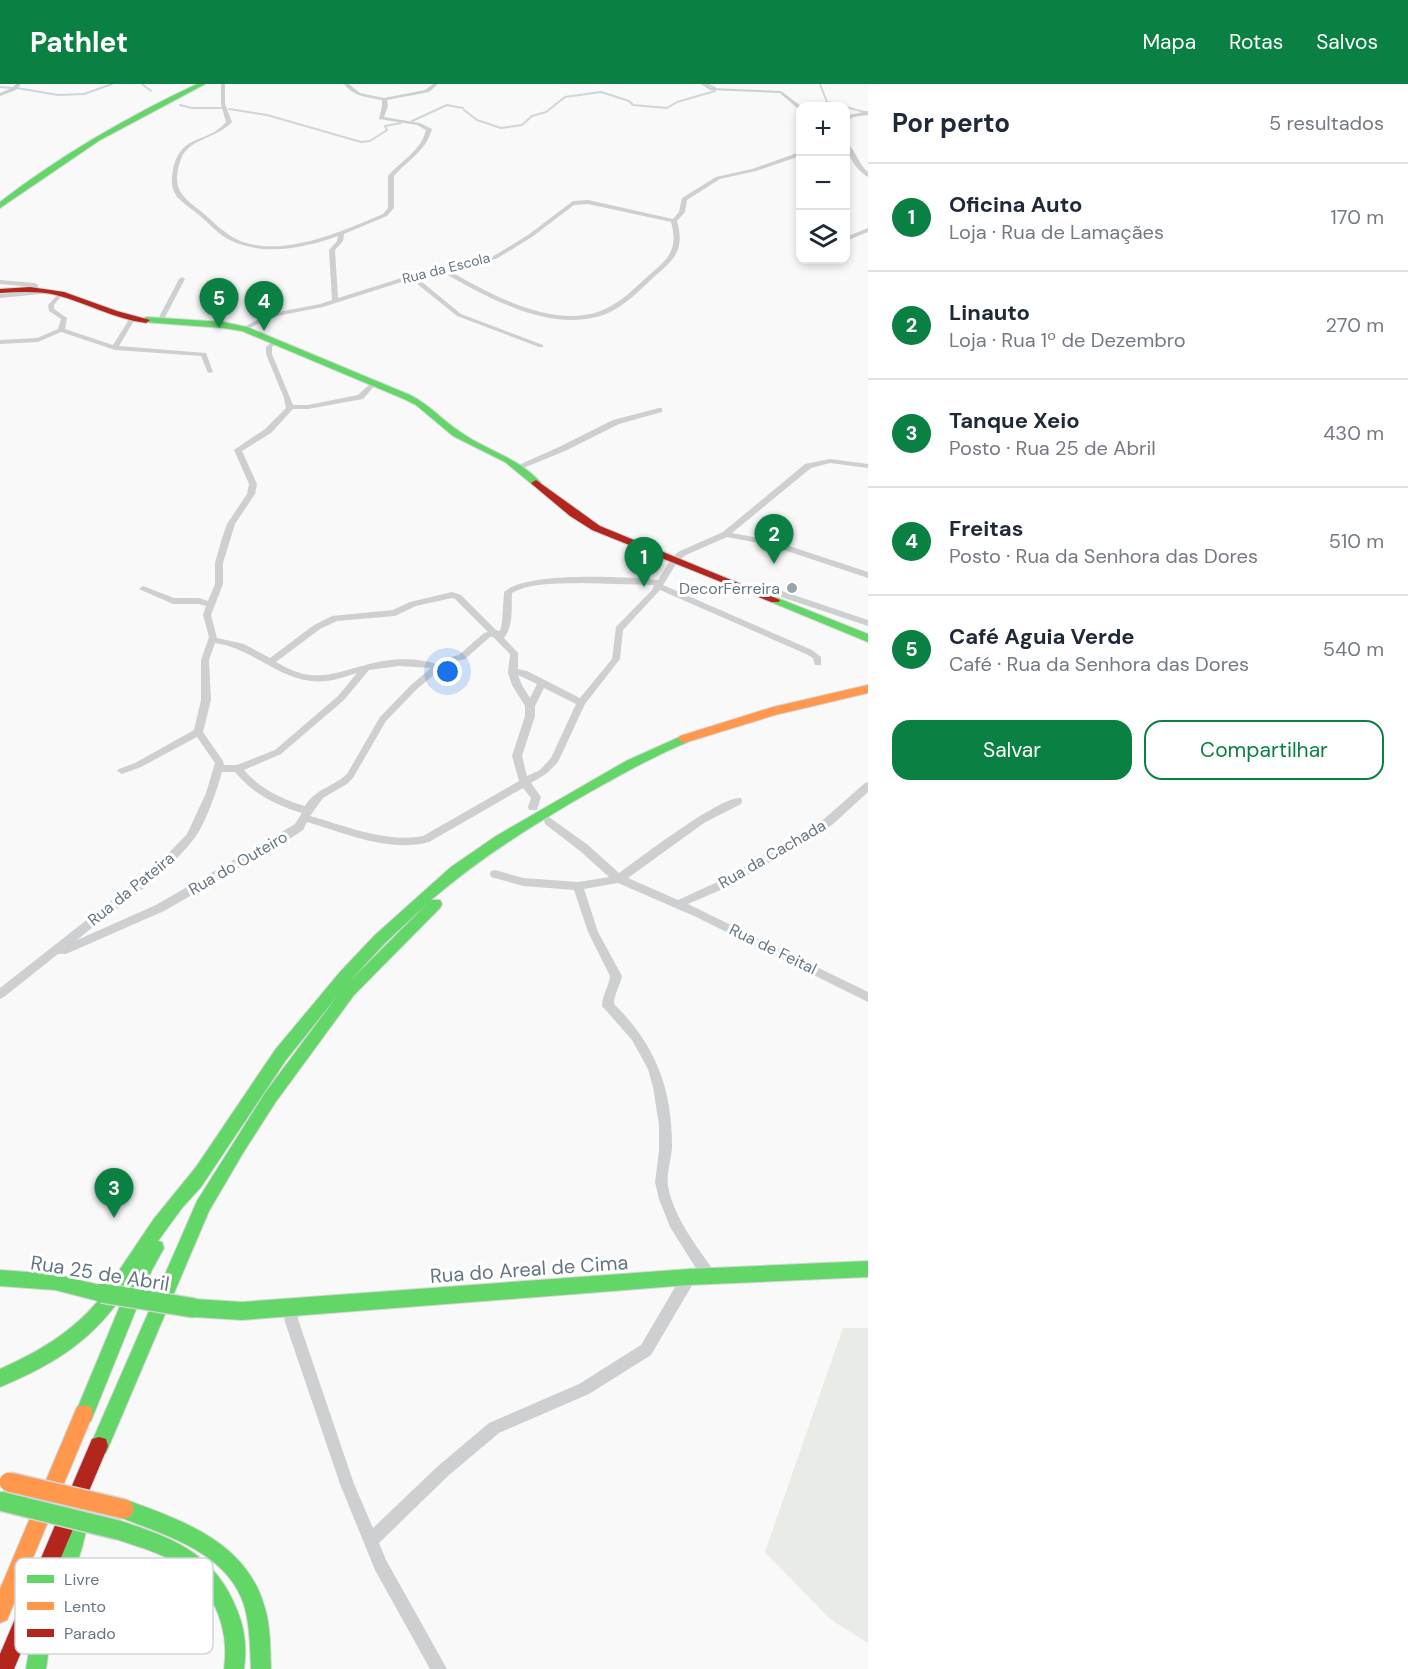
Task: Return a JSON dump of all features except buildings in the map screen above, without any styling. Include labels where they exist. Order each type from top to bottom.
[{"type":"main road","points":[[0,196],[45,162],[101,127],[190,84]]},
{"type":"main road","points":[[0,206],[41,174],[97,137],[202,84]]},
{"type":"main road","points":[[0,291],[36,289],[56,292],[132,319],[223,325],[244,329],[418,403],[456,434],[499,454],[518,467],[574,514],[596,528],[868,638]]},
{"type":"main road","points":[[23,1558],[146,1265],[234,1118],[282,1050],[337,983],[403,916],[451,876],[504,837],[616,772],[678,742],[729,723],[799,703],[868,689]]},
{"type":"main road","points":[[51,1558],[203,1206],[270,1098],[349,991],[412,925],[508,841],[562,802]]},
{"type":"main road","points":[[0,1378],[36,1362],[75,1337],[103,1310],[126,1279],[154,1232],[201,1172]]},
{"type":"main road","name":"Rua do Areal de Cima","points":[[194,1308],[242,1311],[689,1277],[868,1269]]},
{"type":"main road","name":"Rua 25 de Abril","points":[[0,1278],[55,1282],[102,1293],[194,1308]]},
{"type":"main road","points":[[4,1481],[124,1509],[169,1525],[206,1542],[232,1564],[249,1591],[259,1624],[261,1669]]},
{"type":"main road","points":[[68,1558],[72,1546],[81,1489]]},
{"type":"main road","points":[[0,1501],[118,1530],[161,1544],[187,1558]]},
{"type":"main road","points":[[0,1613],[15,1577]]},
{"type":"main road","points":[[213,1581],[229,1606],[235,1637],[234,1669]]},
{"type":"main road","points":[[4,1669],[15,1643]]},
{"type":"main road","points":[[36,1669],[38,1654]]},
{"type":"street","points":[[0,95],[14,89],[19,84]]},
{"type":"street","points":[[223,84],[223,104],[229,122],[226,128],[203,138],[183,152],[172,183],[175,192],[230,237],[248,244],[273,246],[306,244],[341,235],[385,215],[391,208],[392,176],[417,154],[428,138],[429,129],[418,124],[381,118],[385,106],[384,99]]},
{"type":"street","points":[[346,84],[353,92],[360,95],[384,99],[427,91],[436,84]]},
{"type":"street","points":[[703,84],[710,89],[781,92],[796,104]]},
{"type":"street","points":[[850,116],[868,113]]},
{"type":"street","points":[[850,148],[858,167],[868,175]]},
{"type":"street","points":[[441,268],[490,296],[545,315],[582,320],[611,308],[675,254],[678,240],[674,221],[682,212],[684,199],[718,178],[754,170],[796,156]]},
{"type":"street","name":"Rua da Escola","points":[[244,329],[270,315],[321,306],[411,276],[494,258],[530,236],[567,206],[580,201],[674,221]]},
{"type":"street","points":[[850,237],[868,230]]},
{"type":"street","points":[[335,300],[332,250],[340,241],[341,235]]},
{"type":"street","points":[[411,276],[459,315],[540,346]]},
{"type":"street","points":[[160,321],[182,279]]},
{"type":"street","points":[[0,282],[27,283],[36,285],[36,289]]},
{"type":"street","points":[[0,296],[56,292],[51,310],[64,318],[61,330]]},
{"type":"street","points":[[115,348],[132,319]]},
{"type":"street","points":[[0,342],[38,340],[61,330],[115,348],[204,354],[210,372]]},
{"type":"street","points":[[274,342],[269,347],[269,354],[288,398],[289,407]]},
{"type":"street","points":[[122,771],[138,765],[198,732],[206,700],[205,660],[212,640],[207,615],[219,584],[219,563],[226,538],[231,524],[251,494],[253,484],[238,450],[268,431],[289,407],[360,397],[374,383]]},
{"type":"street","points":[[518,467],[562,449],[616,422],[659,410]]},
{"type":"street","points":[[238,769],[245,779],[273,799],[307,815],[374,836],[414,843],[425,839],[543,772],[555,760],[581,703],[616,659],[619,629],[659,585],[675,559],[682,553],[726,534],[808,466],[821,461],[840,460],[868,466]]},
{"type":"street","points":[[726,534],[771,543],[868,575]]},
{"type":"street","points":[[498,635],[506,632],[508,592],[515,585],[532,582],[644,581],[659,585],[809,652],[817,657],[818,663]]},
{"type":"street","points":[[143,589],[173,602],[199,600],[212,605]]},
{"type":"street","points":[[757,592],[770,590],[868,622]]},
{"type":"street","points":[[270,662],[317,627],[335,618],[395,613],[413,604],[452,596],[458,597],[514,653],[513,671],[517,686],[530,706]]},
{"type":"street","name":"Rua do Outeiro","points":[[46,958],[160,908],[299,827],[319,795],[344,782],[350,776],[383,719],[445,661],[462,657],[487,635],[498,635]]},
{"type":"street","points":[[212,640],[237,643],[293,674],[308,678],[340,676],[377,665],[420,664],[437,667]]},
{"type":"street","points":[[198,732],[220,763],[218,768],[238,769],[265,759],[286,746],[347,692],[365,669]]},
{"type":"street","points":[[513,671],[524,673],[581,703]]},
{"type":"street","points":[[533,807],[536,797],[524,782],[517,756],[530,716],[530,706],[542,683]]},
{"type":"street","name":"Rua da Pateira","points":[[0,994],[163,866],[191,836],[211,793],[218,768]]},
{"type":"street","name":"Rua da Cachada","points":[[678,904],[728,882],[828,822],[868,786]]},
{"type":"street","points":[[495,874],[523,882],[578,886],[619,879],[700,820],[737,801]]},
{"type":"street","points":[[549,821],[619,879],[678,904]]},
{"type":"street","points":[[578,886],[593,932],[616,976],[608,999],[608,1006],[640,1040],[654,1069],[660,1091],[666,1148],[664,1169],[660,1180],[665,1202],[710,1276]]},
{"type":"street","name":"Rua de Feital","points":[[678,904],[868,997]]},
{"type":"street","points":[[370,1541],[443,1471],[494,1428],[584,1389],[646,1350],[689,1277]]},
{"type":"street","points":[[289,1306],[292,1322],[343,1473],[370,1541],[380,1565],[440,1669]]},
{"type":"shaded area","points":[[843,1328],[868,1328],[868,1643],[830,1619],[765,1552]]},
{"type":"waterway","points":[[17,88],[58,95],[84,94],[112,84]]},
{"type":"waterway","points":[[142,84],[151,91]]},
{"type":"waterway","points":[[707,84],[715,88]]},
{"type":"waterway","points":[[820,84],[827,102]]},
{"type":"waterway","points":[[0,87],[13,88]]},
{"type":"waterway","points":[[464,110],[477,120],[501,128],[522,125],[532,116],[546,112],[565,97],[601,92],[629,101],[633,105],[667,108],[677,102],[715,91]]},
{"type":"waterway","points":[[180,105],[192,108],[222,108]]},
{"type":"waterway","points":[[412,121],[447,105],[463,108]]},
{"type":"waterway","points":[[850,108],[868,113]]},
{"type":"waterway","points":[[229,109],[267,115],[361,142],[370,141],[387,130],[385,126],[401,123]]},
{"type":"traffic: fast","points":[[0,206],[72,154],[149,110],[202,84]]},
{"type":"traffic: fast","points":[[146,320],[223,325],[244,329],[407,397],[419,403],[456,434],[508,460],[536,483]]},
{"type":"traffic: fast","points":[[775,600],[868,638]]},
{"type":"traffic: fast","points":[[195,1182],[251,1096],[312,1015],[345,976],[417,904],[456,871],[516,830],[630,764],[684,739]]},
{"type":"traffic: fast","points":[[99,1446],[203,1206],[237,1148],[270,1098],[349,991],[435,904]]},
{"type":"traffic: fast","points":[[0,1378],[40,1360],[76,1336],[88,1325],[118,1288],[164,1218],[201,1172]]},
{"type":"traffic: fast","points":[[84,1414],[146,1265],[156,1248]]},
{"type":"traffic: fast","points":[[194,1308],[242,1311],[689,1277],[868,1269]]},
{"type":"traffic: fast","points":[[0,1278],[55,1282],[102,1293]]},
{"type":"traffic: fast","points":[[102,1293],[194,1308]]},
{"type":"traffic: fast","points":[[0,1501],[118,1530]]},
{"type":"traffic: fast","points":[[69,1558],[73,1546],[78,1509]]},
{"type":"traffic: fast","points":[[124,1509],[183,1532],[219,1554],[234,1568],[246,1584],[254,1604],[259,1628],[261,1669]]},
{"type":"traffic: fast","points":[[118,1530],[172,1550],[185,1558]]},
{"type":"traffic: fast","points":[[213,1583],[223,1599],[232,1624],[235,1650],[234,1669]]},
{"type":"traffic: fast","points":[[36,1669],[38,1654]]},
{"type":"traffic: slow","points":[[684,739],[773,711],[868,689]]},
{"type":"traffic: slow","points":[[23,1558],[84,1414]]},
{"type":"traffic: slow","points":[[9,1482],[124,1509]]},
{"type":"traffic: slow","points":[[0,1613],[15,1577]]},
{"type":"traffic: jam","points":[[0,291],[53,292],[114,313],[146,320]]},
{"type":"traffic: jam","points":[[536,483],[574,514],[596,528],[775,600]]},
{"type":"traffic: jam","points":[[51,1558],[99,1446]]},
{"type":"traffic: jam","points":[[4,1669],[15,1643]]},
{"type":"place","name":"Café Aguia Verde","points":[[219,328]]},
{"type":"place","name":"Freitas","points":[[264,331]]},
{"type":"place","name":"Linauto","points":[[774,564]]},
{"type":"place","name":"Oficina Auto","points":[[644,587]]},
{"type":"place","name":"DecorFerreira","points":[[792,588]]},
{"type":"place","name":"Tanque Xeio","points":[[114,1218]]}]
